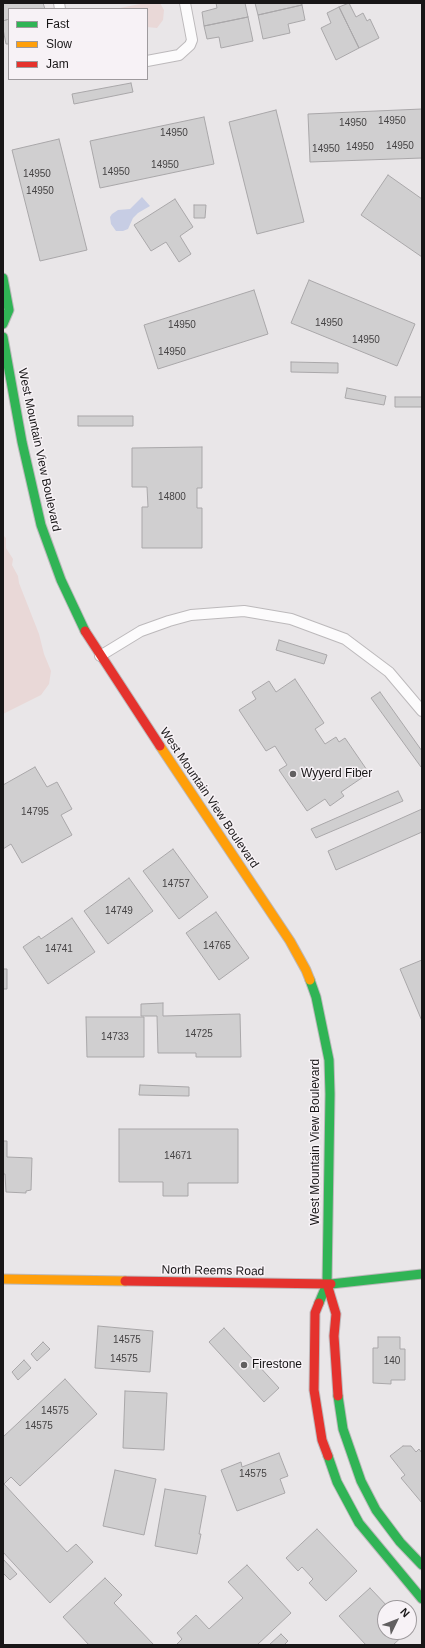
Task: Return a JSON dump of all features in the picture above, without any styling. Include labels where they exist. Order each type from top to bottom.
[{"type":"street","points":[[148,61],[179,55],[190,45],[192,40],[185,3]]},
{"type":"street","points":[[3,278],[9,310],[3,324]]},
{"type":"street","name":"West Mountain View Boulevard","points":[[3,337],[22,442],[41,525],[81,625],[100,656],[290,941],[306,970],[316,997],[329,1060],[329,1240],[327,1284],[336,1314],[334,1336],[336,1385],[343,1429],[361,1481],[376,1510],[400,1542],[422,1565]]},
{"type":"street","points":[[100,656],[141,631],[191,615],[244,611],[291,619],[345,639],[389,672],[422,711]]},
{"type":"street","name":"North Reems Road","points":[[3,1279],[327,1284],[422,1274]]},
{"type":"street","name":"West Mountain View Boulevard","points":[[327,1284],[315,1313],[314,1390],[322,1440],[337,1482],[359,1523],[422,1599]]},
{"type":"shaded area","points":[[145,3],[160,3],[164,10],[163,20],[157,28],[148,27],[148,8],[120,8]]},
{"type":"shaded area","points":[[3,535],[6,538],[6,548],[13,559],[12,565],[18,576],[19,583],[39,634],[44,654],[51,671],[49,684],[41,695],[3,714]]},
{"type":"water","points":[[142,197],[150,206],[138,213],[133,218],[128,229],[116,231],[111,224],[110,217],[112,214],[118,210],[130,209]]},
{"type":"building","points":[[3,3],[43,3],[45,8],[8,8],[8,19],[3,21]]},
{"type":"building","points":[[216,3],[245,3],[248,17],[204,26],[202,12],[217,8]]},
{"type":"building","points":[[255,3],[301,3],[302,5],[258,15]]},
{"type":"building","points":[[349,3],[356,17],[363,13],[367,21],[370,19],[379,38],[359,48],[339,7]]},
{"type":"building","points":[[302,5],[305,20],[288,24],[290,33],[263,39],[258,15]]},
{"type":"building","points":[[339,7],[359,48],[336,60],[321,28],[331,23],[327,13]]},
{"type":"building","points":[[248,17],[253,41],[221,48],[219,37],[207,39],[204,26]]},
{"type":"building","points":[[8,19],[8,44],[6,44],[3,21]]},
{"type":"building","points":[[131,83],[133,92],[74,104],[72,94]]},
{"type":"building","points":[[422,109],[422,158],[310,162],[308,114]]},
{"type":"building","points":[[276,110],[304,222],[257,234],[229,122]]},
{"type":"building","points":[[204,117],[214,164],[100,188],[90,141]]},
{"type":"building","points":[[59,139],[87,250],[40,261],[12,150]]},
{"type":"building","points":[[388,175],[422,199],[422,257],[361,215]]},
{"type":"building","points":[[175,199],[193,227],[180,236],[191,254],[179,262],[166,242],[151,251],[134,225]]},
{"type":"building","points":[[194,205],[206,205],[205,218],[194,218]]},
{"type":"building","points":[[309,280],[415,324],[397,366],[291,323]]},
{"type":"building","points":[[254,290],[268,334],[158,369],[144,325]]},
{"type":"building","points":[[291,362],[338,363],[338,373],[291,372]]},
{"type":"building","points":[[347,388],[386,396],[384,405],[345,398]]},
{"type":"building","points":[[395,397],[422,397],[422,407],[395,407]]},
{"type":"building","points":[[78,416],[133,416],[133,426],[78,426]]},
{"type":"building","points":[[202,447],[202,488],[197,488],[197,508],[202,508],[202,548],[142,548],[142,507],[148,507],[147,487],[132,487],[132,448]]},
{"type":"building","points":[[279,640],[327,655],[324,664],[276,650]]},
{"type":"building","points":[[295,679],[324,723],[315,729],[325,744],[336,737],[339,742],[345,738],[369,773],[341,792],[344,796],[330,806],[325,799],[307,811],[279,770],[287,765],[275,746],[266,751],[239,710],[256,699],[252,692],[269,681],[276,692]]},
{"type":"building","points":[[380,692],[422,751],[421,767],[371,698]]},
{"type":"building","points":[[35,767],[47,787],[57,782],[72,809],[61,815],[72,835],[22,863],[11,844],[3,849],[3,785]]},
{"type":"building","points":[[398,791],[403,801],[316,838],[311,829]]},
{"type":"building","points":[[422,809],[422,832],[336,870],[328,851]]},
{"type":"building","points":[[173,849],[208,897],[179,919],[143,871]]},
{"type":"building","points":[[129,878],[153,911],[108,944],[84,911]]},
{"type":"building","points":[[216,912],[249,958],[219,980],[186,933]]},
{"type":"building","points":[[72,918],[95,952],[48,984],[23,947],[39,936],[41,939]]},
{"type":"building","points":[[422,960],[422,1021],[400,969]]},
{"type":"building","points":[[3,969],[7,969],[7,989],[3,989]]},
{"type":"building","points":[[163,1003],[163,1016],[240,1014],[241,1057],[196,1057],[196,1053],[158,1053],[157,1016],[141,1016],[141,1004]]},
{"type":"building","points":[[86,1017],[144,1017],[144,1057],[87,1057]]},
{"type":"building","points":[[140,1085],[189,1087],[189,1096],[139,1095]]},
{"type":"building","points":[[119,1129],[238,1129],[238,1183],[188,1183],[188,1196],[163,1196],[163,1182],[119,1182]]},
{"type":"building","points":[[3,1141],[7,1141],[7,1157],[32,1158],[31,1190],[26,1191],[26,1193],[6,1192],[5,1174],[3,1174]]},
{"type":"building","points":[[98,1326],[153,1331],[150,1372],[95,1368]]},
{"type":"building","name":"Firestone","points":[[224,1328],[279,1388],[264,1402],[209,1342]]},
{"type":"building","points":[[378,1337],[400,1337],[400,1349],[405,1349],[405,1380],[391,1380],[391,1384],[373,1383],[373,1348],[378,1348]]},
{"type":"building","points":[[43,1342],[50,1349],[37,1361],[31,1354]]},
{"type":"building","points":[[24,1360],[31,1368],[18,1380],[12,1372]]},
{"type":"building","points":[[65,1379],[97,1414],[20,1486],[11,1477],[4,1484],[67,1552],[76,1544],[93,1562],[50,1603],[3,1552],[3,1437]]},
{"type":"building","points":[[125,1391],[167,1393],[164,1450],[123,1448]]},
{"type":"building","points":[[403,1446],[411,1446],[416,1452],[419,1449],[422,1453],[422,1503],[401,1478],[405,1475],[390,1456]]},
{"type":"building","points":[[279,1453],[288,1476],[280,1479],[285,1493],[237,1511],[221,1470],[241,1462],[242,1467]]},
{"type":"building","points":[[115,1470],[156,1479],[144,1535],[103,1526]]},
{"type":"building","points":[[165,1489],[206,1496],[197,1554],[155,1546]]},
{"type":"building","points":[[317,1529],[357,1571],[326,1601],[309,1583],[313,1579],[302,1567],[298,1571],[286,1558]]},
{"type":"building","points":[[3,1559],[17,1574],[10,1580],[3,1573]]},
{"type":"building","points":[[247,1565],[291,1613],[257,1645],[176,1645],[182,1639],[177,1633],[196,1615],[209,1629],[243,1598],[228,1582]]},
{"type":"building","points":[[105,1578],[122,1595],[114,1603],[154,1645],[89,1645],[63,1617]]},
{"type":"building","points":[[370,1588],[381,1600],[377,1600],[377,1640],[398,1640],[393,1645],[366,1645],[339,1616]]},
{"type":"building","points":[[281,1634],[288,1641],[284,1645],[269,1645]]},
{"type":"traffic: fast","points":[[3,278],[9,310],[3,324]]},
{"type":"traffic: fast","points":[[3,337],[22,442],[41,525],[61,580],[85,631]]},
{"type":"traffic: fast","points":[[310,980],[316,997],[329,1060],[330,1094],[327,1284],[319,1303]]},
{"type":"traffic: fast","points":[[331,1284],[422,1274]]},
{"type":"traffic: fast","points":[[338,1396],[343,1429],[361,1481],[376,1510],[400,1542],[422,1565]]},
{"type":"traffic: fast","points":[[328,1456],[337,1482],[359,1523],[422,1599]]},
{"type":"traffic: slow","points":[[160,746],[290,941],[310,980]]},
{"type":"traffic: slow","points":[[3,1279],[125,1281]]},
{"type":"traffic: jam","points":[[85,631],[160,746]]},
{"type":"traffic: jam","points":[[125,1281],[331,1284]]},
{"type":"traffic: jam","points":[[327,1284],[336,1314],[334,1336],[338,1396]]},
{"type":"traffic: jam","points":[[319,1303],[315,1313],[314,1390],[322,1440],[328,1456]]},
{"type":"place","name":"Wyyerd Fiber","points":[[293,774]]},
{"type":"place","name":"Firestone","points":[[244,1365]]}]
